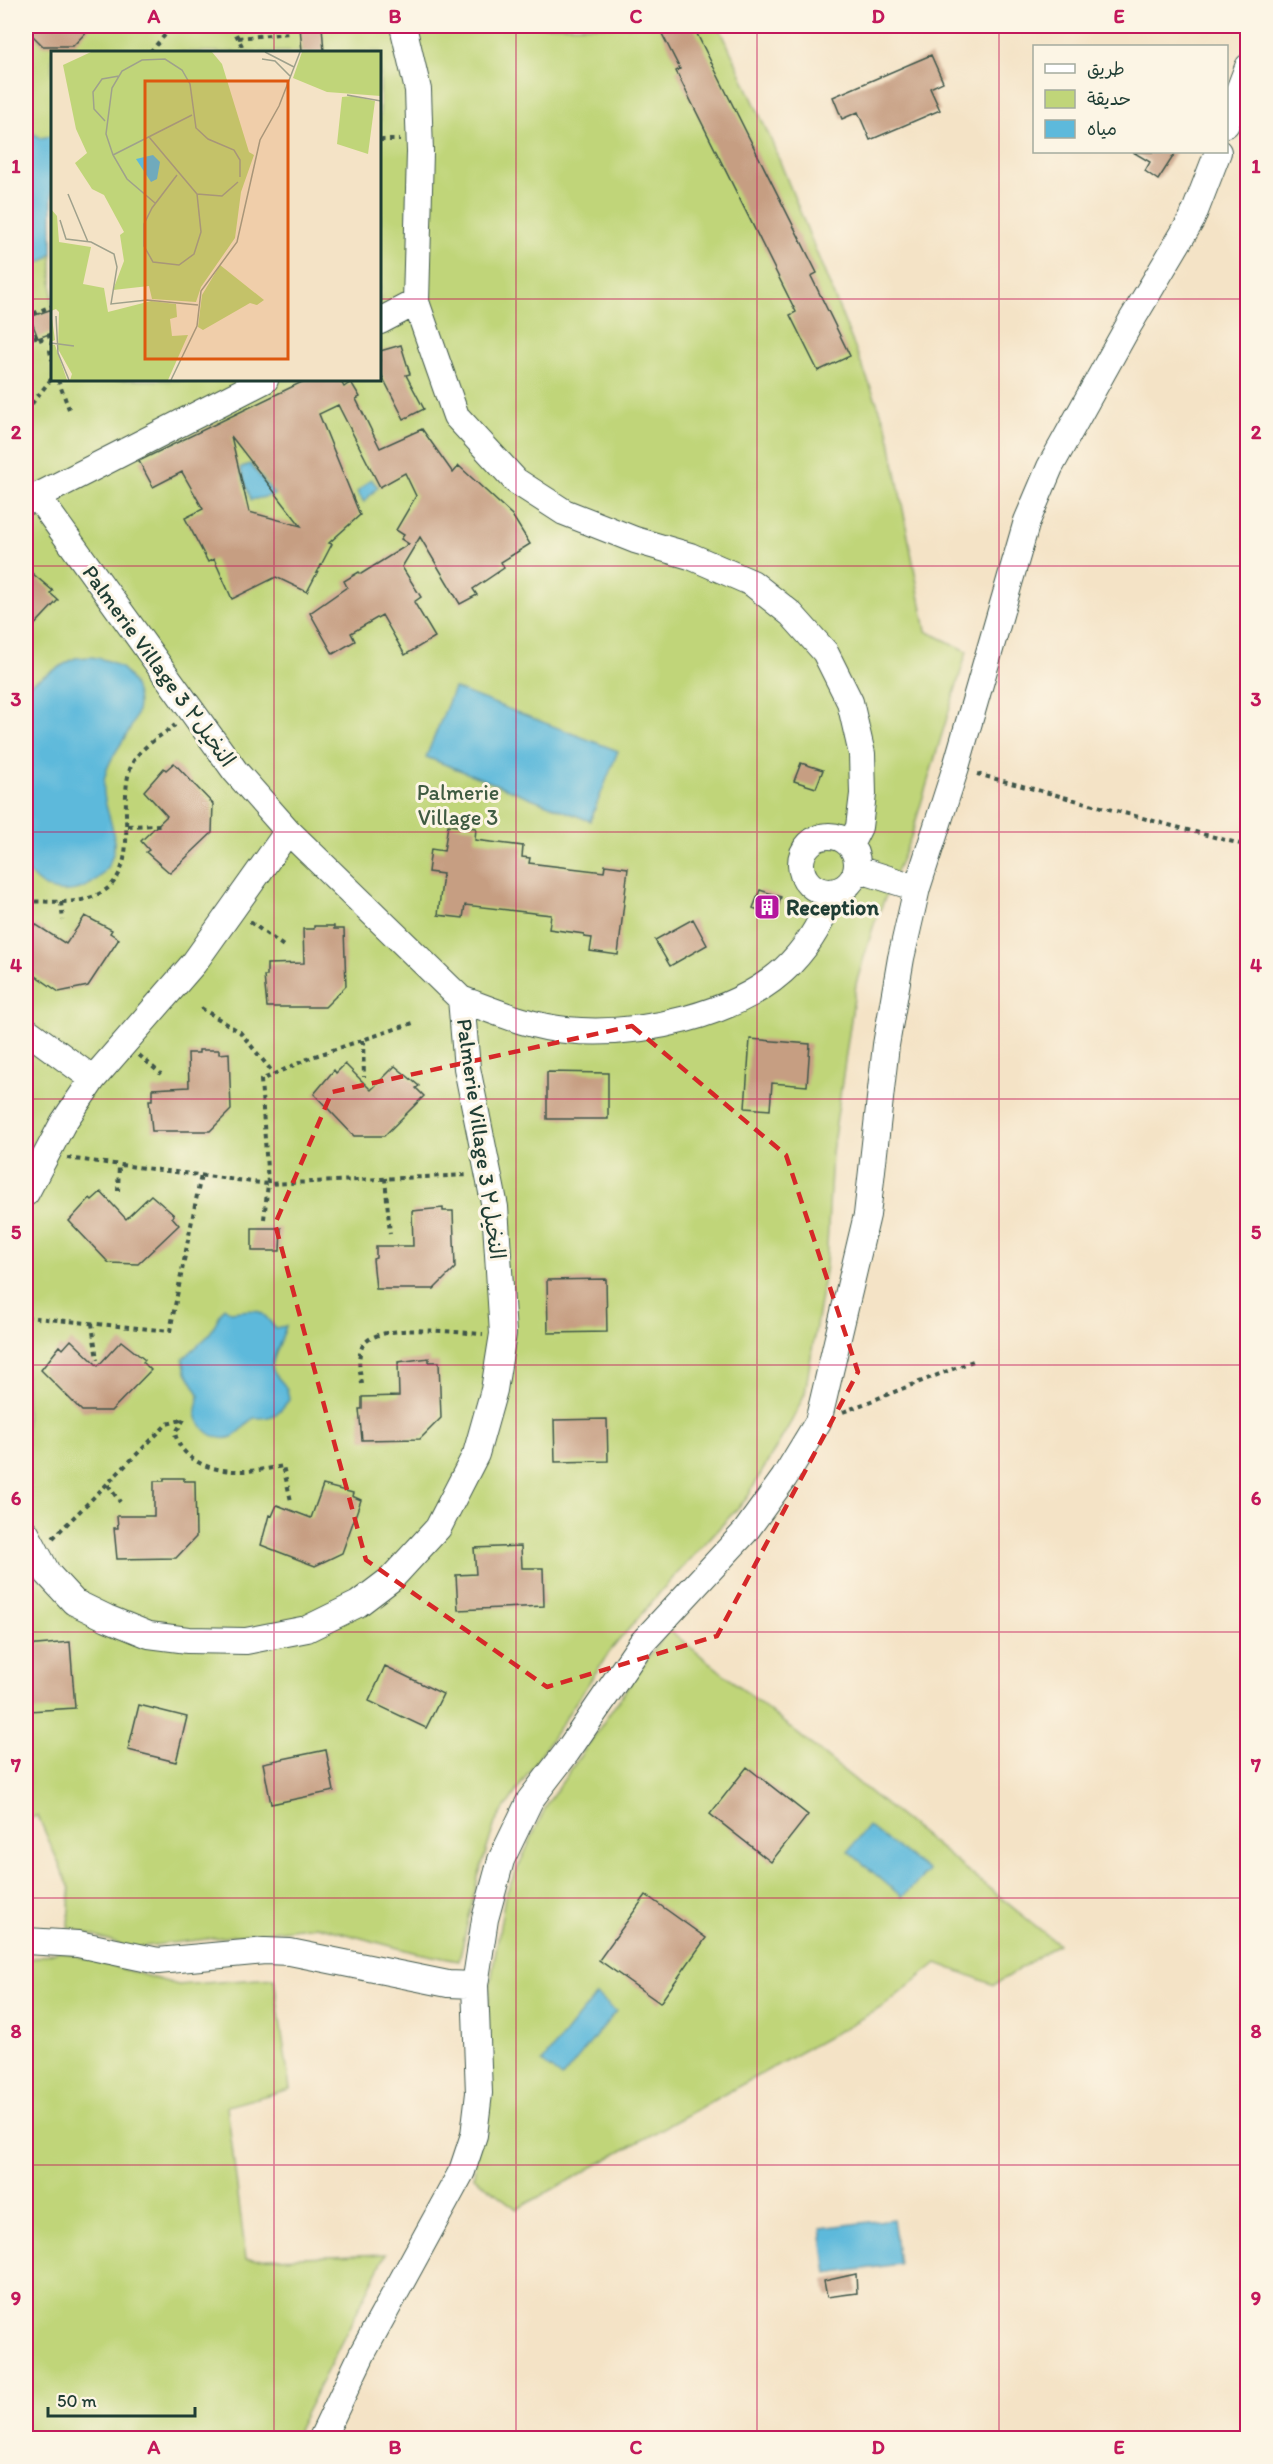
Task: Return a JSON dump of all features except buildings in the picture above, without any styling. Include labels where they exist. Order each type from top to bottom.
[{"type":"street","points":[[403,26],[418,90],[420,152],[416,302],[456,416],[516,481],[564,512],[635,540],[690,556],[752,583],[791,614],[825,652],[850,702],[862,754],[863,794],[854,857],[852,880],[844,888],[832,892],[821,891],[811,886],[803,877],[800,866],[802,854],[808,844],[818,838],[830,836],[841,838],[854,857],[917,888]]},
{"type":"street","points":[[1228,121],[1248,67]]},
{"type":"street","points":[[322,2439],[363,2352],[462,2171],[471,2144],[479,2093],[475,1984],[485,1919],[501,1860],[530,1800],[567,1752],[641,1644],[744,1532],[784,1478],[818,1422],[867,1215],[885,1045],[917,888],[956,767],[1027,521],[1050,467],[1130,322],[1192,219],[1218,153]]},
{"type":"street","points":[[381,320],[416,302]]},
{"type":"street","name":"Palmerie Village 3 النخيل٣","points":[[263,381],[31,499],[235,771],[288,831],[461,999],[499,1013],[564,1030],[625,1032],[687,1020],[747,995],[790,964],[812,938],[826,912],[832,892]]},
{"type":"street","points":[[26,1193],[63,1123],[93,1079],[194,963],[288,831]]},
{"type":"street","name":"Palmerie Village 3 النخيل٣","points":[[31,1544],[48,1574],[74,1602],[149,1635],[188,1640],[246,1641],[307,1629],[358,1604],[391,1579],[438,1528],[476,1454],[494,1390],[503,1334],[500,1250],[495,1207],[467,1068],[461,999]]},
{"type":"street","points":[[26,1030],[93,1079]]},
{"type":"street","points":[[26,1941],[78,1944],[158,1962],[265,1951],[290,1952],[448,1984],[475,1984]]},
{"type":"path","points":[[151,51],[173,26]]},
{"type":"path","points":[[232,26],[244,51]]},
{"type":"path","points":[[238,38],[289,33]]},
{"type":"path","points":[[26,324],[30,322],[27,316],[51,306]]},
{"type":"path","points":[[26,338],[35,334],[37,341],[51,335]]},
{"type":"path","points":[[26,411],[51,379]]},
{"type":"path","points":[[58,381],[69,408]]},
{"type":"path","points":[[26,902],[88,899],[109,890],[120,871],[126,848],[128,826],[126,790],[130,767],[140,753],[180,721]]},
{"type":"path","points":[[956,767],[1248,846]]},
{"type":"path","points":[[128,826],[160,825]]},
{"type":"path","points":[[62,902],[63,920]]},
{"type":"path","points":[[232,910],[285,947]]},
{"type":"path","points":[[201,1008],[240,1032],[274,1074]]},
{"type":"path","points":[[264,1219],[268,1184],[261,1080],[312,1057],[413,1023]]},
{"type":"path","points":[[363,1040],[364,1077]]},
{"type":"path","points":[[45,1155],[268,1184],[487,1174]]},
{"type":"path","points":[[118,1191],[119,1165]]},
{"type":"path","points":[[26,1317],[170,1331],[201,1175]]},
{"type":"path","points":[[385,1178],[390,1233]]},
{"type":"path","points":[[92,1323],[97,1360]]},
{"type":"path","points":[[362,1384],[358,1364],[363,1345],[377,1333],[400,1330],[503,1334]]},
{"type":"path","points":[[818,1422],[973,1361]]},
{"type":"path","points":[[31,1544],[108,1485],[167,1424],[185,1419],[175,1434],[183,1451],[199,1462],[225,1470],[257,1471],[283,1466],[291,1501]]},
{"type":"path","points":[[108,1485],[120,1502]]},
{"type":"highlighted area","points":[[632,1026],[786,1155],[858,1372],[717,1636],[547,1687],[366,1560],[275,1224],[332,1092]]},
{"type":"green space","name":"Palmerie Village 3","points":[[26,26],[719,26],[772,142],[888,430],[926,631],[967,651],[911,837],[874,924],[856,984],[832,1152],[826,1265],[805,1393],[794,1417],[746,1499],[661,1591],[610,1651],[495,1823],[478,1877],[459,1961],[413,1952],[317,1926],[129,1948],[68,1927],[70,1889],[38,1816],[26,1818]]},
{"type":"green space","points":[[668,1629],[1058,1944],[994,1985],[937,1963],[884,2006],[517,2209],[474,2177],[490,1987],[505,1896],[547,1804]]},
{"type":"green space","points":[[60,1951],[178,1985],[274,1978],[290,2089],[227,2106],[246,2259],[386,2254],[293,2438],[26,2438],[26,1960]]},
{"type":"water","points":[[33,133],[40,138],[51,136],[51,254],[44,261],[34,264],[26,263],[26,145]]},
{"type":"water","points":[[250,464],[275,495],[251,500],[240,468]]},
{"type":"water","points":[[371,479],[378,487],[364,502],[357,492]]},
{"type":"water","points":[[91,657],[109,661],[125,671],[137,696],[137,709],[128,733],[107,769],[104,782],[105,800],[114,836],[113,854],[107,868],[97,879],[73,891],[60,891],[47,888],[35,880],[26,868],[26,686],[75,658]]},
{"type":"water","points":[[454,688],[618,751],[590,821],[426,757]]},
{"type":"water","points":[[224,1307],[231,1312],[245,1310],[260,1312],[275,1328],[286,1326],[272,1367],[284,1384],[289,1400],[275,1415],[254,1418],[232,1437],[220,1438],[209,1433],[200,1424],[196,1411],[199,1394],[186,1372],[183,1359],[209,1335]]},
{"type":"water","points":[[868,1826],[929,1871],[902,1897],[848,1851]]},
{"type":"water","points":[[596,1995],[616,2011],[562,2078],[542,2062]]},
{"type":"water","points":[[893,2219],[899,2264],[827,2274],[821,2228]]},
{"type":"place","name":"Reception","points":[[767,907]]}]
